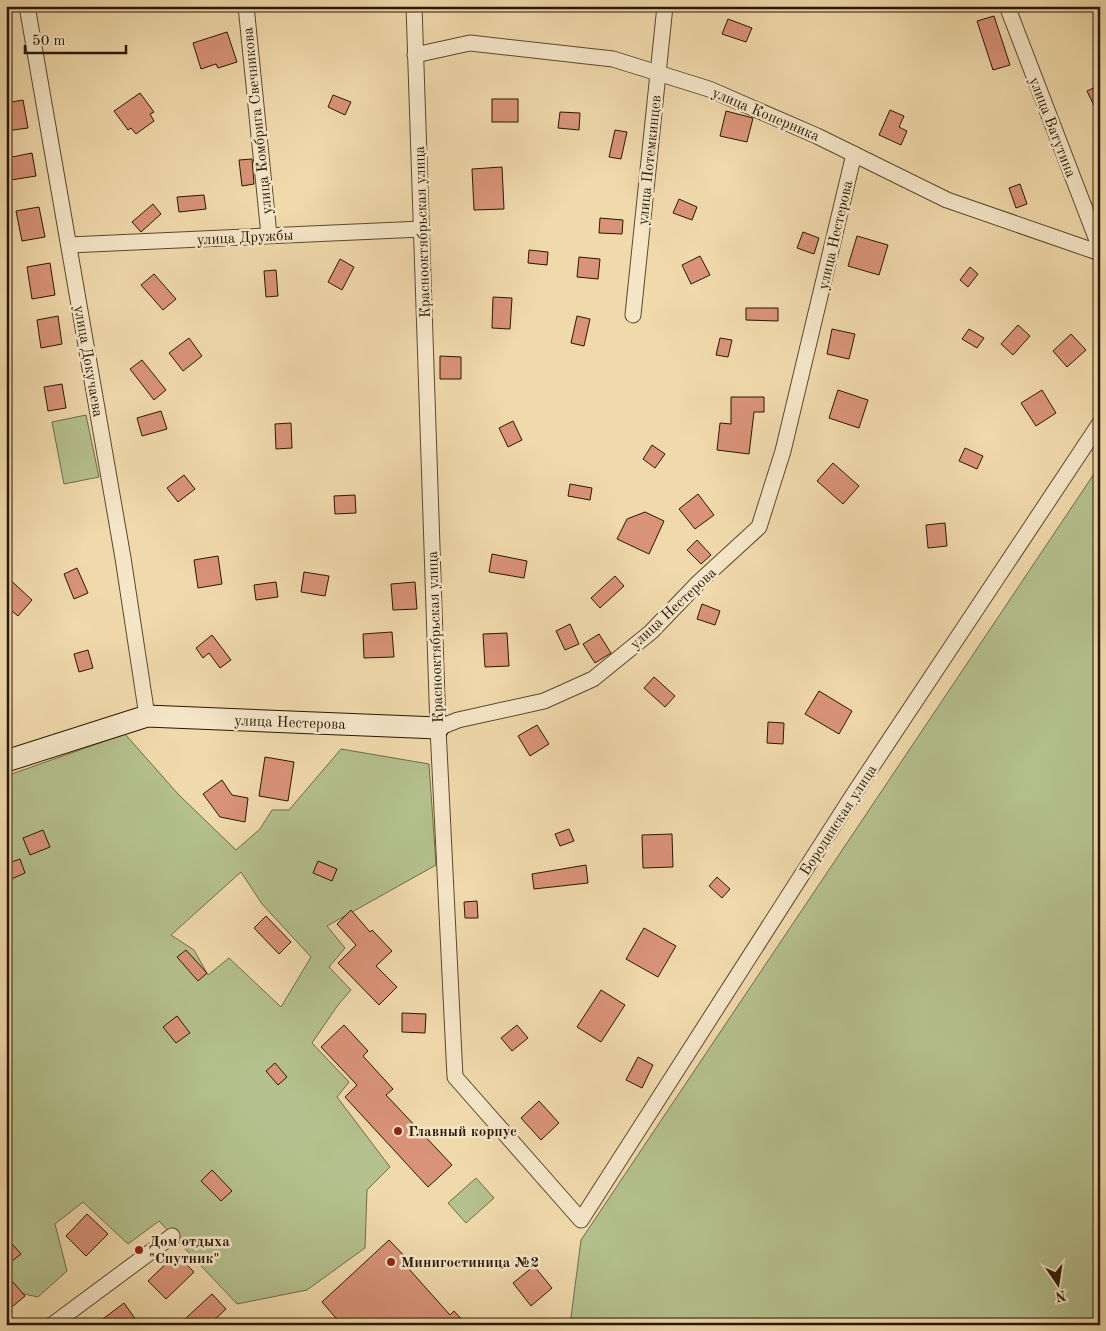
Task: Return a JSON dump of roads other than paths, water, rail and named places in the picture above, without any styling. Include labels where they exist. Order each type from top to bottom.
[{"type":"street","name":"улица Докучаева","points":[[27,6],[121,548],[147,716]]},
{"type":"street","name":"улица Комбрига Свечникова","points":[[246,6],[268,236]]},
{"type":"street","name":"Краснооктябрьская улица","points":[[414,6],[438,728],[455,1077],[581,1220]]},
{"type":"street","name":"улица Потемкинцев","points":[[633,315],[665,6]]},
{"type":"street","name":"улица Ватутина","points":[[1007,6],[1100,248]]},
{"type":"street","name":"улица Коперника","points":[[416,55],[470,43],[613,59],[709,89],[817,136],[947,200],[1100,253]]},
{"type":"street","name":"улица Нестерова","points":[[147,716],[438,728],[458,720],[544,701],[593,679],[651,632],[699,582],[759,527],[784,450],[854,154]]},
{"type":"street","name":"улица Дружбы","points":[[69,245],[422,229]]},
{"type":"street","name":"Бородинская улица","points":[[581,1220],[853,795],[1100,423]]},
{"type":"street","points":[[6,761],[147,716]]},
{"type":"street","points":[[52,1325],[172,1236]]},
{"type":"place","name":"Главный корпус","points":[[398,1131]]},
{"type":"place","name":"Дом отдыха \"Спутник\"","points":[[139,1250]]},
{"type":"place","name":"Минигостиница №2","points":[[391,1262]]}]
